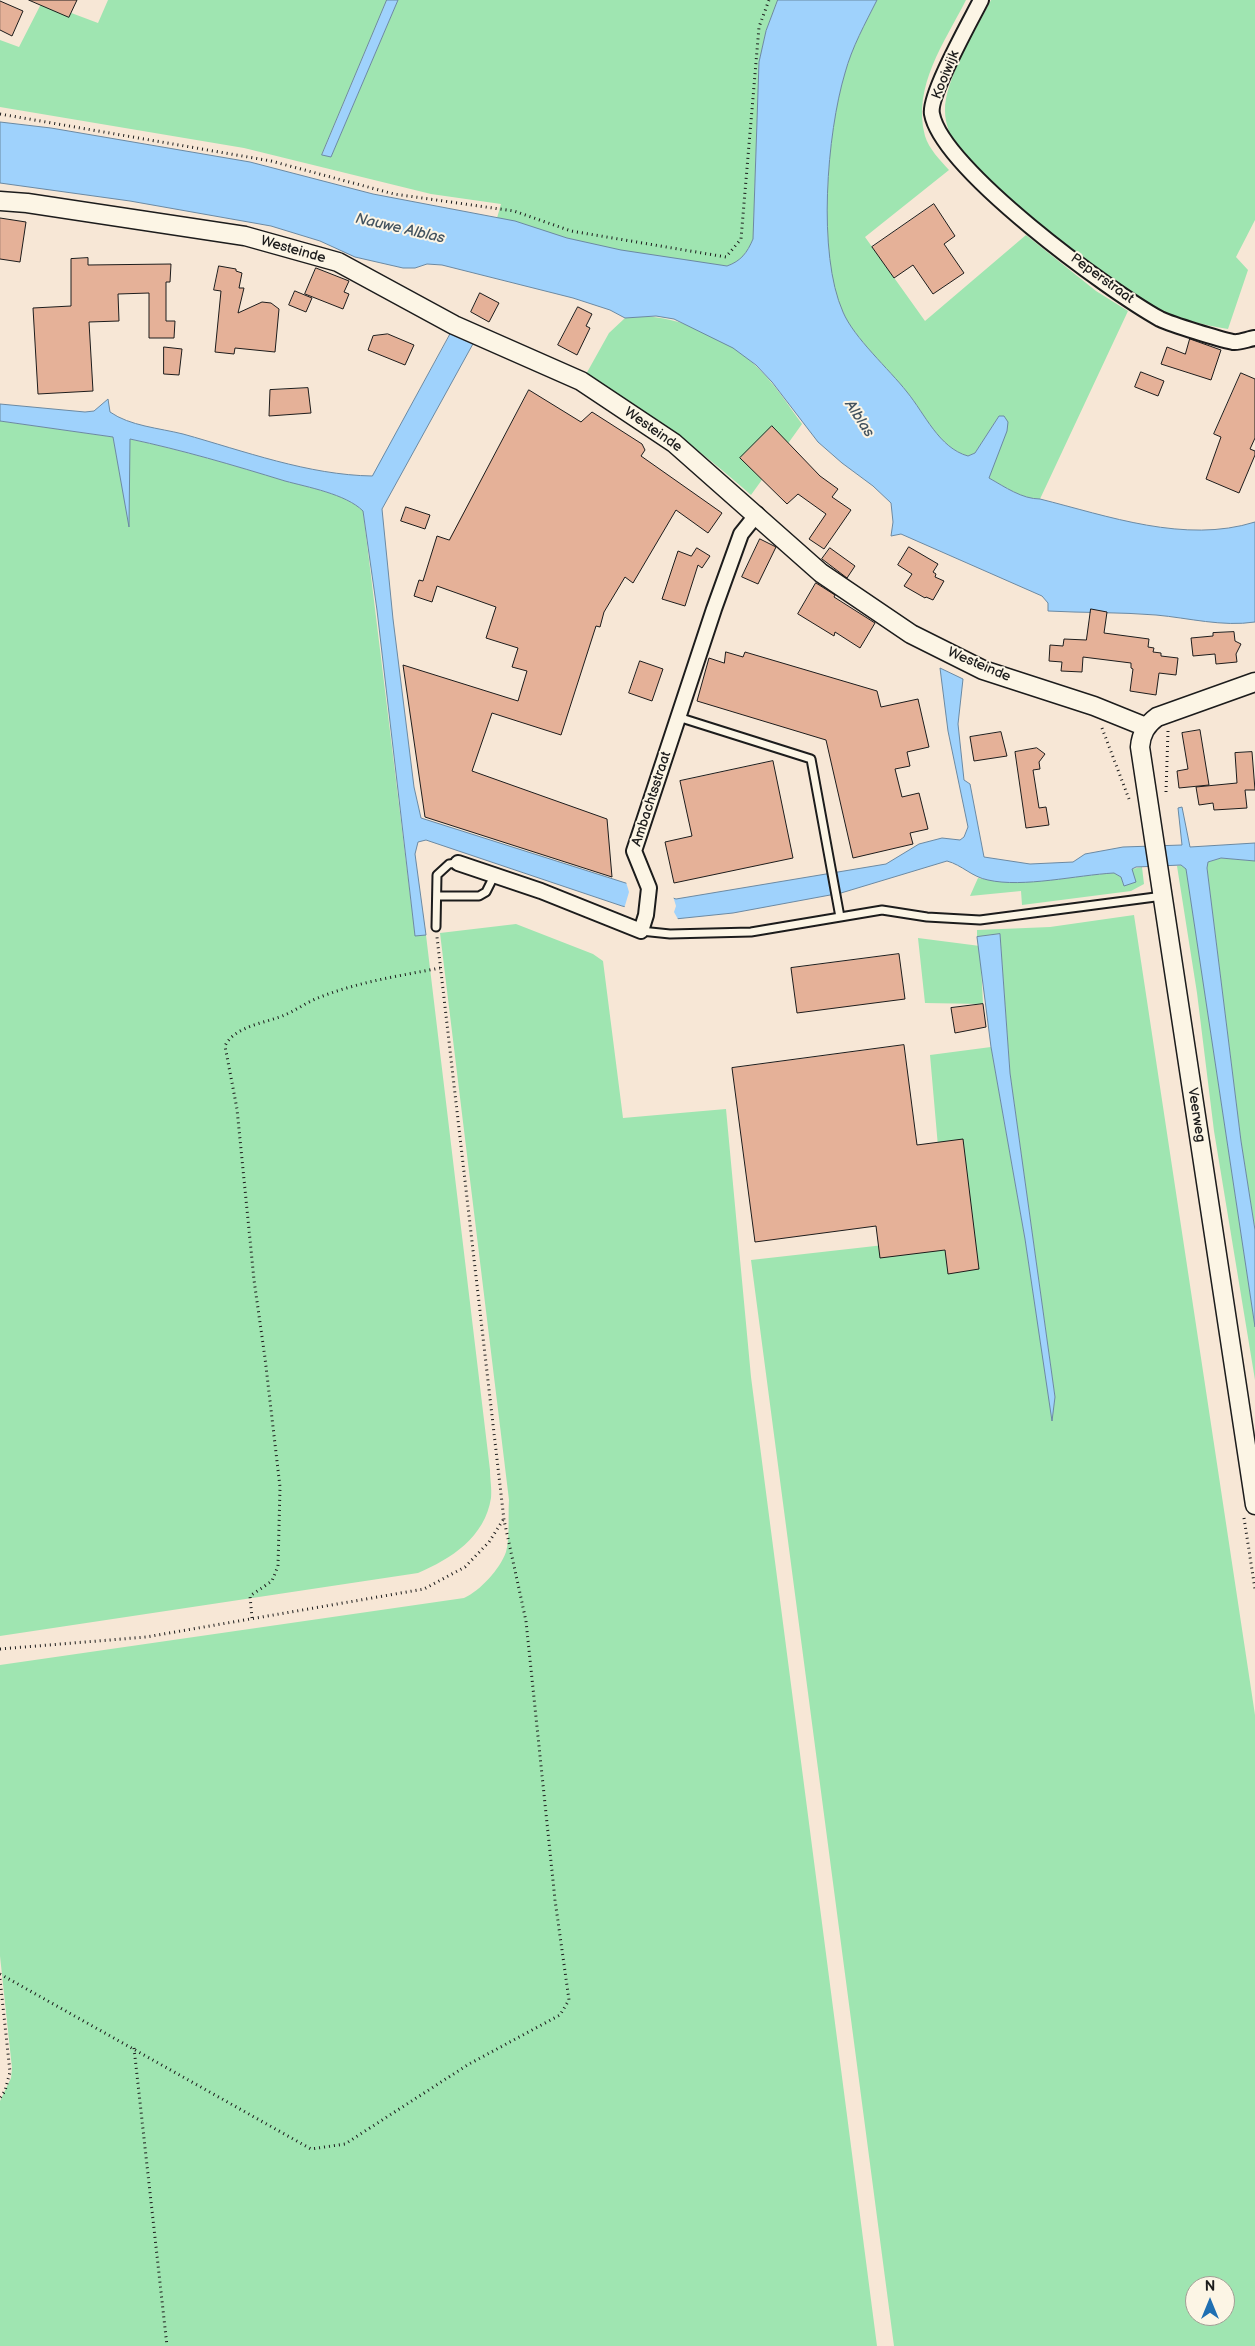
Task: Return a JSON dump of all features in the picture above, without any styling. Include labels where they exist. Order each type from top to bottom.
[{"type":"street","name":"Kooiwijk","points":[[970,173],[940,136],[931,113],[944,73],[981,0]]},
{"type":"street","name":"Peperstraat","points":[[970,173],[1104,283],[1162,320],[1234,342],[1255,338]]},
{"type":"street","name":"Westeinde","points":[[0,201],[27,203],[245,236],[338,262],[454,325],[582,381],[674,443],[757,514],[821,573],[911,634],[983,670],[1094,706],[1146,727]]},
{"type":"street","name":"Ambachtsstraat","points":[[641,931],[646,915],[649,888],[634,850],[741,534],[757,514]]},
{"type":"street","points":[[1146,727],[1157,717],[1255,682]]},
{"type":"street","name":"Veerweg","points":[[1146,727],[1142,733],[1140,747],[1255,1505]]},
{"type":"street","points":[[458,863],[540,891],[641,931]]},
{"type":"lane","points":[[678,717],[811,759],[840,917]]},
{"type":"lane","points":[[436,927],[438,875],[449,864],[458,863]]},
{"type":"lane","points":[[437,896],[479,896],[486,892],[494,876]]},
{"type":"lane","points":[[641,931],[670,934],[751,932],[882,910],[927,917],[980,920],[1163,896]]},
{"type":"path","points":[[0,114],[271,161],[394,194],[514,211],[571,231],[726,257],[741,240],[759,27],[769,0]]},
{"type":"path","points":[[1094,706],[1131,807]]},
{"type":"path","points":[[1166,793],[1169,713]]},
{"type":"path","points":[[0,1974],[134,2047],[311,2148],[329,2148],[345,2144],[469,2064],[560,2015],[569,2000],[555,1900],[526,1621],[504,1520],[436,927]]},
{"type":"path","points":[[252,1618],[250,1596],[272,1581],[278,1566],[280,1487],[254,1280],[237,1109],[225,1046],[229,1038],[254,1025],[287,1014],[317,998],[368,981],[440,968]]},
{"type":"path","points":[[0,1649],[146,1637],[424,1589],[465,1567],[489,1542],[504,1520]]},
{"type":"path","points":[[0,1979],[10,2072],[5,2091],[0,2098]]},
{"type":"path","points":[[134,2047],[167,2346]]},
{"type":"green space","points":[[108,0],[387,0],[322,154],[331,157],[398,0],[778,0],[766,31],[759,62],[753,239],[743,256],[727,266],[647,255],[558,236],[497,218],[501,204],[431,194],[244,148],[0,107],[0,40],[19,47],[42,2],[98,23]]},
{"type":"green space","points":[[877,0],[966,0],[940,48],[927,82],[923,100],[922,118],[925,136],[932,150],[949,170],[865,237],[925,321],[1026,235],[1096,291],[1128,311],[1040,499],[1020,495],[989,478],[999,416],[975,453],[968,456],[949,446],[941,438],[900,383],[855,332],[843,312],[835,288],[827,227],[833,128],[851,54]]},
{"type":"green space","points":[[991,0],[1255,0],[1255,220],[1236,257],[1248,270],[1228,329],[1176,317],[1142,301],[1106,279],[990,182],[956,145],[946,121],[946,98],[962,54]]},
{"type":"green space","points":[[640,316],[656,317],[687,325],[718,338],[732,347],[745,356],[764,374],[802,424],[751,495],[672,431],[608,388],[585,376],[609,333],[625,318]]},
{"type":"green space","points":[[0,421],[113,437],[129,523],[129,439],[188,453],[326,492],[347,500],[363,511],[415,935],[426,935],[491,1488],[491,1498],[487,1512],[482,1524],[474,1535],[454,1553],[418,1573],[0,1636]]},
{"type":"green space","points":[[1221,858],[1255,861],[1255,1230],[1241,1141],[1207,868],[1208,862]]},
{"type":"green space","points":[[1181,865],[1186,868],[1255,1327],[1255,1380],[1214,1131],[1197,993],[1177,866]]},
{"type":"green space","points":[[1142,867],[1144,884],[1131,891],[1022,905],[1021,891],[970,896],[978,878],[995,881],[1029,882],[1114,873],[1121,877],[1124,886],[1132,869]]},
{"type":"green space","points":[[1134,915],[1255,1715],[1255,2346],[894,2346],[751,1260],[946,1238],[930,1055],[991,1047],[1025,1239],[1052,1418],[1055,1397],[1010,1073],[1000,934],[977,937],[977,930],[1050,927]]},
{"type":"green space","points":[[516,924],[593,954],[603,961],[623,1118],[726,1109],[751,1377],[877,2346],[0,2346],[0,2101],[11,2078],[12,2068],[0,1956],[0,1665],[464,1598],[483,1585],[499,1565],[507,1547],[509,1500],[440,933]]},
{"type":"green space","points":[[918,938],[980,946],[983,1004],[925,1003]]},
{"type":"water","points":[[387,0],[398,0],[331,157],[322,155]]},
{"type":"water","points":[[778,0],[877,0],[855,45],[845,73],[833,128],[830,160],[827,227],[830,259],[835,288],[843,312],[855,332],[900,383],[933,429],[949,446],[958,452],[968,456],[975,453],[999,416],[1004,416],[1008,422],[1007,431],[989,478],[1014,492],[1119,520],[1174,529],[1228,528],[1255,522],[1255,622],[1206,622],[1142,614],[1048,611],[1048,603],[1042,596],[901,534],[891,536],[893,522],[891,503],[873,486],[818,442],[772,382],[756,365],[733,348],[674,319],[656,316],[625,318],[610,310],[573,298],[442,265],[427,264],[415,268],[403,268],[355,257],[320,241],[271,226],[130,201],[0,183],[0,122],[51,128],[250,162],[373,194],[515,221],[567,238],[621,250],[727,266],[743,256],[753,239],[759,62],[766,31]]},
{"type":"water","points":[[452,331],[474,342],[382,509],[393,619],[414,787],[421,818],[676,899],[886,864],[919,844],[942,838],[960,840],[964,837],[968,827],[948,731],[940,668],[963,679],[958,724],[964,780],[970,784],[984,857],[1030,864],[1073,862],[1085,854],[1123,847],[1182,845],[1178,808],[1182,807],[1190,847],[1255,843],[1255,861],[1221,858],[1208,862],[1207,868],[1241,1141],[1255,1230],[1255,1327],[1186,869],[1181,865],[1136,867],[1132,869],[1136,882],[1124,886],[1121,877],[1114,873],[1033,882],[1002,882],[982,878],[947,861],[841,893],[733,913],[675,919],[622,906],[426,840],[418,842],[415,854],[426,935],[415,936],[377,610],[363,511],[347,500],[326,492],[188,453],[130,439],[129,527],[113,437],[0,421],[0,404],[85,412],[94,411],[108,399],[110,412],[136,424],[183,434],[300,467],[348,475],[372,476]]},
{"type":"water","points":[[1000,934],[1010,1073],[1055,1397],[1052,1421],[1025,1239],[991,1047],[977,937]]},
{"type":"pier","points":[[626,882],[673,896],[676,906],[674,912],[679,921],[624,909],[629,892]]},
{"type":"building","points":[[29,0],[77,0],[69,17]]},
{"type":"building","points":[[0,1],[23,11],[12,36],[0,30]]},
{"type":"building","points":[[934,204],[955,236],[944,244],[964,273],[933,294],[913,265],[894,278],[872,247]]},
{"type":"building","points":[[0,218],[26,222],[20,262],[0,259]]},
{"type":"building","points":[[88,258],[88,265],[171,264],[170,282],[166,282],[166,321],[175,321],[174,338],[149,338],[149,293],[118,294],[119,321],[89,322],[93,391],[38,394],[33,308],[71,306],[71,259]]},
{"type":"building","points":[[219,266],[236,269],[236,271],[242,273],[239,288],[244,288],[238,313],[262,302],[271,303],[279,309],[275,352],[235,348],[234,354],[215,352],[221,291],[214,290]]},
{"type":"building","points":[[316,268],[349,281],[344,292],[349,294],[343,309],[305,294]]},
{"type":"building","points":[[295,291],[312,298],[306,312],[289,305]]},
{"type":"building","points":[[480,293],[499,303],[489,322],[471,312]]},
{"type":"building","points":[[578,307],[592,314],[586,326],[590,328],[577,355],[558,345]]},
{"type":"building","points":[[388,334],[414,345],[405,365],[368,350],[373,336]]},
{"type":"building","points":[[1190,339],[1221,350],[1211,380],[1161,364],[1167,347],[1185,354]]},
{"type":"building","points":[[164,347],[182,349],[179,375],[164,374]]},
{"type":"building","points":[[1141,372],[1164,381],[1158,396],[1135,387]]},
{"type":"building","points":[[1241,373],[1255,379],[1255,438],[1250,449],[1255,451],[1255,455],[1239,493],[1206,479],[1221,437],[1214,434]]},
{"type":"building","points":[[308,388],[311,413],[269,416],[270,390]]},
{"type":"building","points":[[529,390],[581,422],[592,412],[642,444],[645,450],[641,456],[722,513],[708,533],[676,510],[633,583],[625,577],[604,612],[600,627],[596,626],[561,735],[492,713],[472,771],[607,819],[612,877],[425,817],[403,665],[518,701],[527,671],[512,667],[518,648],[486,638],[496,607],[437,586],[432,602],[414,596],[419,580],[423,581],[437,536],[449,540]]},
{"type":"building","points":[[772,426],[820,476],[838,489],[832,497],[851,510],[824,549],[809,539],[826,514],[798,494],[787,504],[740,458]]},
{"type":"building","points":[[406,507],[430,515],[425,529],[401,521]]},
{"type":"building","points":[[760,539],[776,547],[758,584],[742,577]]},
{"type":"building","points":[[909,547],[938,564],[933,572],[936,574],[935,577],[944,581],[933,600],[925,598],[904,586],[912,574],[898,565]]},
{"type":"building","points":[[697,548],[710,556],[702,568],[698,565],[685,606],[662,599],[678,551],[691,556]]},
{"type":"building","points":[[830,548],[855,566],[847,578],[822,559]]},
{"type":"building","points":[[816,583],[875,623],[860,648],[835,632],[834,636],[798,614]]},
{"type":"building","points":[[1091,609],[1107,612],[1104,633],[1149,639],[1148,647],[1154,648],[1153,652],[1161,653],[1161,656],[1178,658],[1176,675],[1159,673],[1156,695],[1130,691],[1133,669],[1131,668],[1131,663],[1083,657],[1082,672],[1061,671],[1062,662],[1049,661],[1050,645],[1063,646],[1064,639],[1086,640]]},
{"type":"building","points":[[1234,632],[1235,641],[1241,644],[1236,654],[1237,662],[1216,664],[1215,654],[1193,656],[1191,638],[1213,636],[1213,633]]},
{"type":"building","points":[[726,652],[743,657],[745,652],[877,691],[881,707],[918,699],[929,747],[907,752],[910,766],[895,769],[902,797],[919,793],[928,829],[910,833],[913,844],[853,858],[826,740],[697,701],[709,658],[724,663]]},
{"type":"building","points":[[640,661],[663,669],[652,701],[629,693]]},
{"type":"building","points":[[1200,730],[1209,785],[1179,788],[1177,771],[1188,769],[1182,733]]},
{"type":"building","points":[[1001,732],[1007,756],[974,761],[970,737]]},
{"type":"building","points":[[1037,748],[1045,754],[1039,762],[1040,769],[1033,770],[1039,808],[1046,807],[1049,825],[1026,828],[1015,752]]},
{"type":"building","points":[[1252,752],[1255,790],[1245,790],[1247,808],[1214,810],[1213,803],[1199,805],[1196,787],[1237,783],[1235,753]]},
{"type":"building","points":[[773,761],[793,858],[674,883],[665,842],[692,836],[680,781]]},
{"type":"building","points":[[899,954],[905,999],[797,1013],[791,968]]},
{"type":"building","points":[[983,1004],[986,1027],[955,1033],[951,1008]]},
{"type":"building","points":[[904,1045],[917,1145],[963,1139],[979,1269],[948,1274],[945,1250],[880,1258],[876,1226],[755,1242],[732,1068]]},
{"type":"water label","name":"Nauwe Alblas","points":[[400,229]]},
{"type":"water label","name":"Alblas","points":[[859,419]]}]
